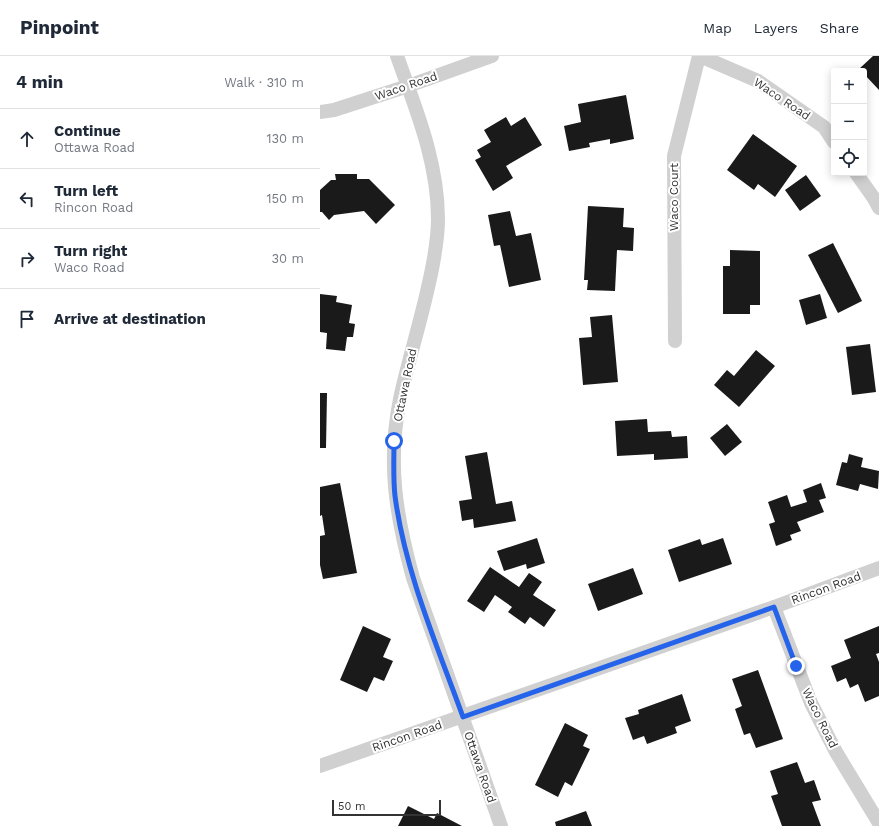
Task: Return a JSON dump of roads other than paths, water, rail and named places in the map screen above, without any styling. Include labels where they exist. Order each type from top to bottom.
[{"type":"street","name":"Ottawa Road","points":[[397,56],[428,144],[436,188],[438,220],[430,279],[400,399],[394,441],[395,494],[403,542],[413,578],[501,826]]},
{"type":"street","name":"Waco Road","points":[[320,112],[334,110],[408,86],[492,56]]},
{"type":"street","name":"Waco Road","points":[[699,56],[758,81],[824,127],[833,140]]},
{"type":"street","name":"Waco Court","points":[[674,341],[674,156],[699,56]]},
{"type":"street","points":[[858,176],[877,199]]},
{"type":"street","name":"Rincon Road","points":[[320,766],[774,607],[879,568]]},
{"type":"street","name":"Waco Road","points":[[774,607],[811,703],[836,752],[879,823]]}]
